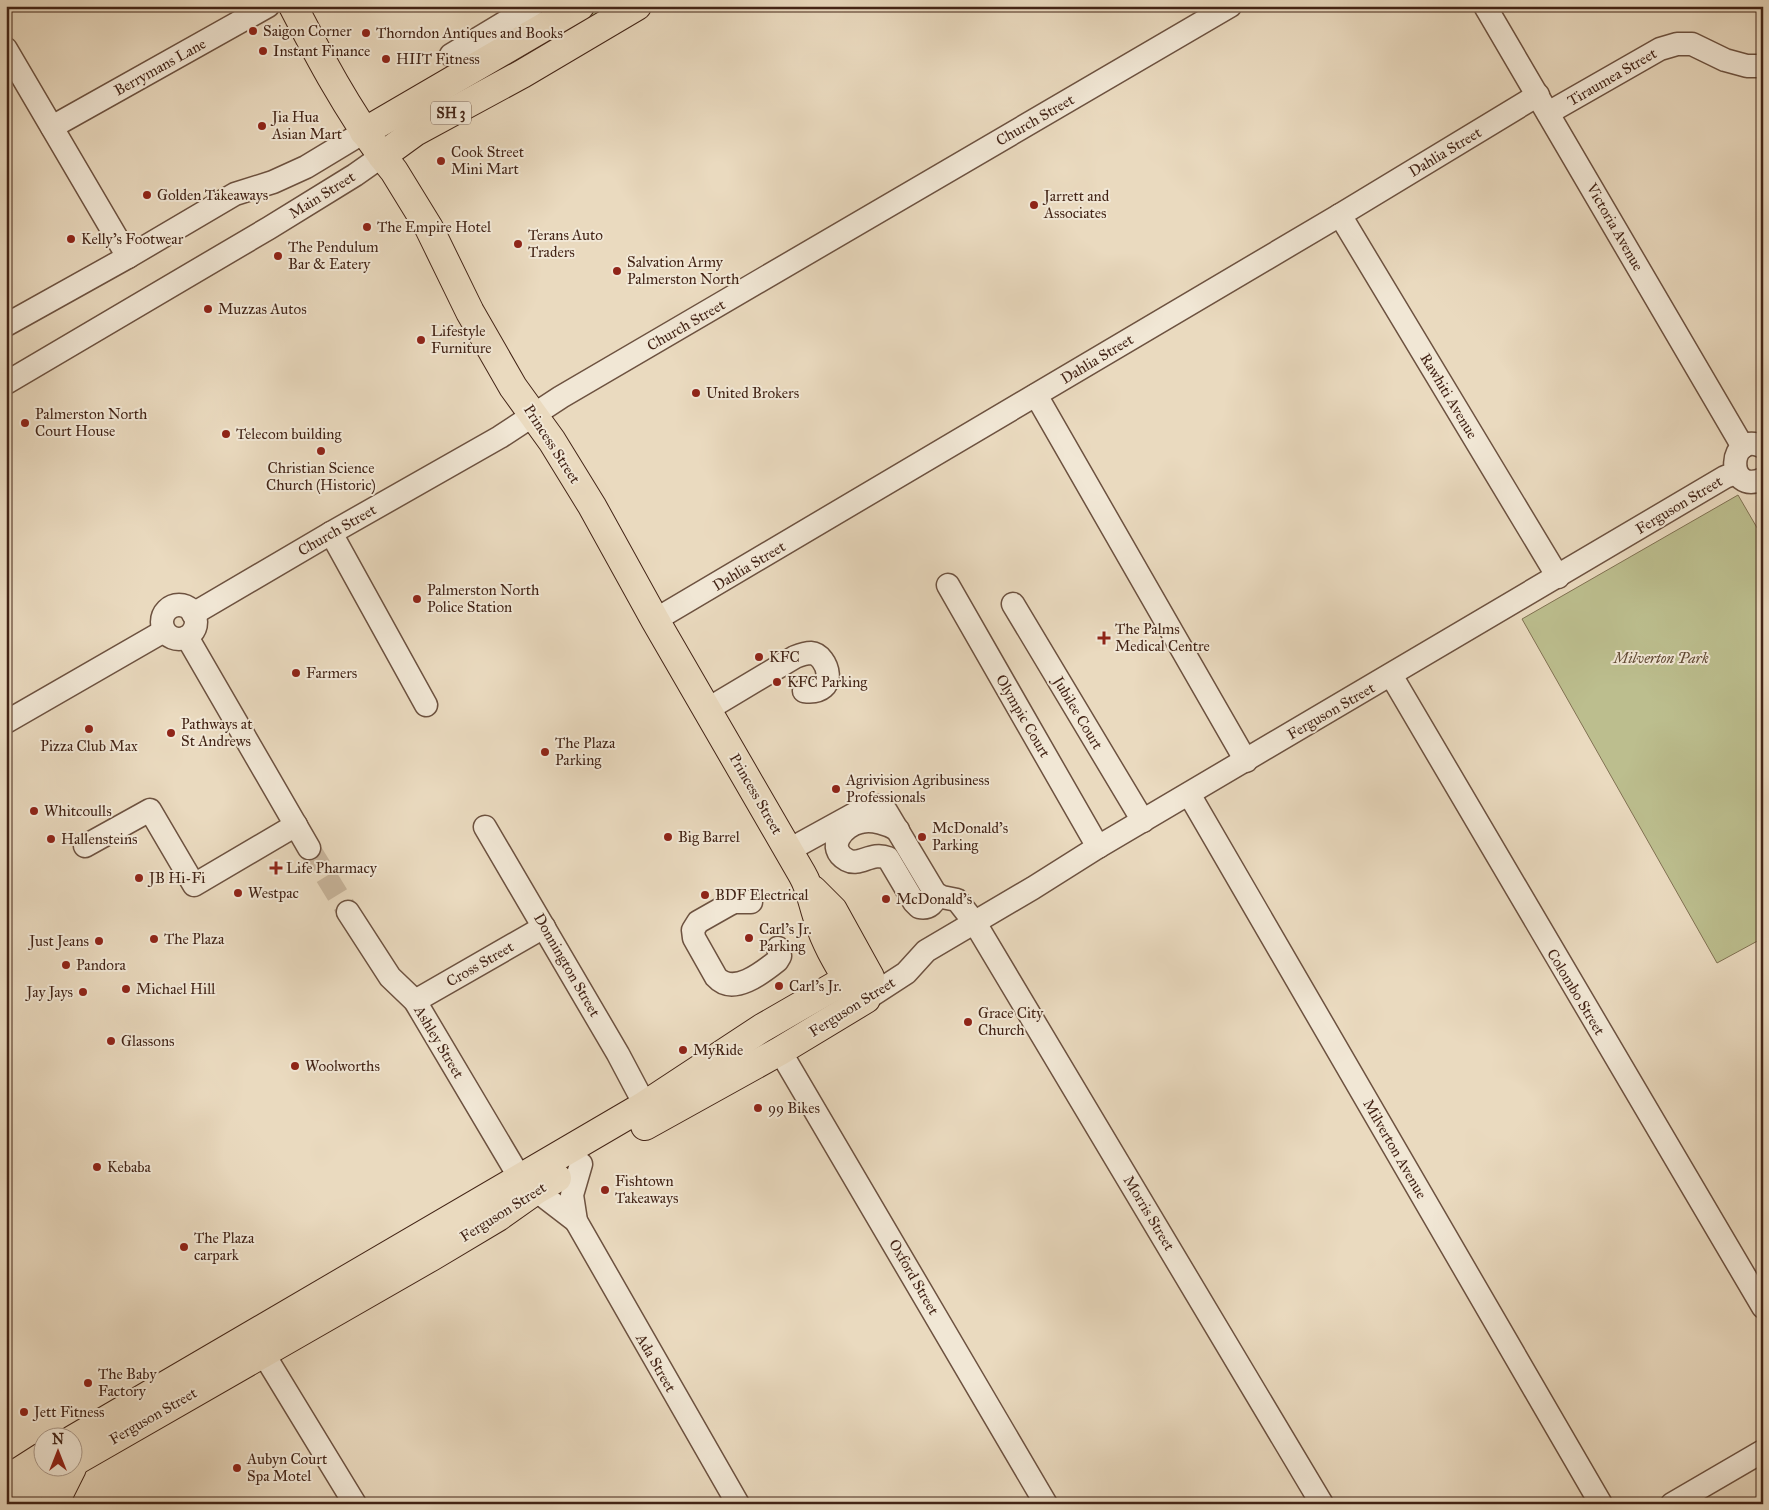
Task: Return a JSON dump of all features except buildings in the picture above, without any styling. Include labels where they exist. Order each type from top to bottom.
[{"type":"main road","name":"Princess Street","points":[[293,6],[318,54],[364,132],[394,172],[429,228],[470,312],[513,387],[552,441],[592,506],[655,620],[808,885],[833,910],[861,985]]},
{"type":"main road","name":"Main Street","points":[[364,132],[533,15],[580,6]]},
{"type":"main road","name":"Main Street","points":[[382,156],[415,132],[522,74],[637,6]]},
{"type":"main road","name":"Ferguson Street","points":[[82,1455],[482,1227],[528,1184],[581,1164],[668,1112],[780,1052],[861,985]]},
{"type":"main road","name":"Ferguson Street","points":[[82,1454],[528,1184],[762,1028],[861,985]]},
{"type":"main road","name":"Ferguson Street","points":[[11,1490],[32,1468]]},
{"type":"main road","name":"Ferguson Street","points":[[11,1490],[36,1478]]},
{"type":"main road","points":[[54,1504],[64,1478]]},
{"type":"street","name":"Berrymans Lane","points":[[52,127],[268,6]]},
{"type":"street","name":"Church Street","points":[[194,614],[331,533],[500,438],[566,394],[1230,6]]},
{"type":"street","name":"Victoria Avenue","points":[[1485,6],[1753,447]]},
{"type":"street","points":[[451,55],[533,15]]},
{"type":"street","name":"Tiraumea Street","points":[[1543,104],[1660,48],[1676,44],[1692,44],[1725,60],[1747,66],[1763,66]]},
{"type":"street","points":[[6,49],[128,258]]},
{"type":"street","name":"Dahlia Street","points":[[655,620],[1340,215],[1543,104]]},
{"type":"street","name":"Main Street","points":[[6,324],[128,258],[235,194],[273,182],[306,167],[364,132]]},
{"type":"street","name":"Main Street","points":[[6,383],[268,228],[355,175],[382,156]]},
{"type":"street","name":"Rawhiti Avenue","points":[[1340,215],[1558,577]]},
{"type":"street","points":[[1036,395],[1246,761]]},
{"type":"street","points":[[1753,447],[1735,459],[1734,466],[1736,472],[1743,479],[1748,481],[1762,480]]},
{"type":"street","name":"Ferguson Street","points":[[861,985],[906,973],[926,952],[1098,847],[1736,472]]},
{"type":"street","points":[[331,533],[426,705]]},
{"type":"street","name":"Olympic Court","points":[[948,585],[1098,847]]},
{"type":"street","name":"Jubilee Court","points":[[1013,604],[1143,821]]},
{"type":"street","points":[[180,605],[194,614],[195,627],[187,637],[177,640],[167,635],[164,631],[161,621],[170,608],[180,605]]},
{"type":"street","points":[[6,722],[164,631]]},
{"type":"street","points":[[187,637],[309,848]]},
{"type":"street","points":[[708,709],[795,657],[809,653],[814,654],[819,656],[826,668],[827,682],[824,688],[817,692],[804,691]]},
{"type":"street","name":"Colombo Street","points":[[1391,676],[1763,1307]]},
{"type":"street","name":"Milverton Avenue","points":[[1189,794],[1601,1504]]},
{"type":"street","points":[[789,850],[874,805],[882,807],[898,830],[935,896],[929,907],[919,907],[914,902],[888,858],[875,855],[858,861],[852,861],[843,856],[837,845],[840,835],[844,830],[859,822],[874,822],[898,830]]},
{"type":"street","points":[[85,846],[150,810],[194,885],[296,825]]},
{"type":"street","name":"Donnington Street","points":[[485,827],[618,1054],[645,1105]]},
{"type":"street","name":"Morris Street","points":[[935,896],[957,900],[976,923],[1322,1504]]},
{"type":"street","points":[[751,902],[728,904],[698,922],[694,930],[694,938],[716,977],[726,984],[736,985],[742,983],[777,961],[780,956],[778,948]]},
{"type":"street","name":"Ashley Street","points":[[348,912],[390,977],[415,1001],[528,1184]]},
{"type":"street","name":"Cross Street","points":[[415,1001],[544,928]]},
{"type":"street","name":"Oxford Street","points":[[780,1052],[1046,1504]]},
{"type":"street","name":"Ada Street","points":[[581,1164],[572,1195],[576,1221],[738,1504]]},
{"type":"street","name":"Ada Street","points":[[528,1184],[576,1221]]},
{"type":"street","points":[[263,1353],[355,1504]]},
{"type":"street","points":[[1672,1504],[1763,1450]]},
{"type":"green space","points":[[602,6],[618,6],[534,55],[500,70],[469,87],[467,84]]},
{"type":"green space","name":"Milverton Park","points":[[1738,495],[1763,538],[1763,938],[1717,963],[1522,619]]},
{"type":"tunnel","points":[[309,848],[348,912]]},
{"type":"place","name":"Saigon Corner","points":[[253,31]]},
{"type":"place","name":"Thorndon Antiques and Books","points":[[366,33]]},
{"type":"place","name":"Instant Finance","points":[[263,51]]},
{"type":"place","name":"HIIT Fitness","points":[[386,59]]},
{"type":"place","name":"Jia Hua Asian Mart","points":[[262,126]]},
{"type":"place","name":"Cook Street Mini Mart","points":[[441,161]]},
{"type":"place","name":"Golden Takeaways","points":[[147,195]]},
{"type":"place","name":"Jarrett and Associates","points":[[1034,205]]},
{"type":"place","name":"The Empire Hotel","points":[[367,227]]},
{"type":"place","name":"Kelly's Footwear","points":[[71,239]]},
{"type":"place","name":"Terans Auto Traders","points":[[518,244]]},
{"type":"place","name":"The Pendulum Bar & Eatery","points":[[278,256]]},
{"type":"place","name":"Salvation Army Palmerston North","points":[[617,271]]},
{"type":"place","name":"Muzzas Autos","points":[[208,309]]},
{"type":"place","name":"Lifestyle Furniture","points":[[421,340]]},
{"type":"place","name":"United Brokers","points":[[696,393]]},
{"type":"place","name":"Palmerston North Court House","points":[[25,423]]},
{"type":"place","name":"Telecom building","points":[[226,434]]},
{"type":"place","name":"Christian Science Church (Historic)","points":[[321,451]]},
{"type":"place","name":"Palmerston North Police Station","points":[[417,599]]},
{"type":"place","name":"The Palms Medical Centre","points":[[1104,638]]},
{"type":"place","name":"KFC","points":[[759,657]]},
{"type":"place","name":"Farmers","points":[[296,673]]},
{"type":"place","name":"KFC Parking","points":[[777,682]]},
{"type":"place","name":"Pizza Club Max","points":[[89,729]]},
{"type":"place","name":"Pathways at St Andrews","points":[[171,733]]},
{"type":"place","name":"The Plaza Parking","points":[[545,752]]},
{"type":"place","name":"Agrivision Agribusiness Professionals","points":[[836,789]]},
{"type":"place","name":"Whitcoulls","points":[[34,811]]},
{"type":"place","name":"Big Barrel","points":[[668,837]]},
{"type":"place","name":"McDonald's Parking","points":[[922,837]]},
{"type":"place","name":"Hallensteins","points":[[51,839]]},
{"type":"place","name":"Life Pharmacy","points":[[276,868]]},
{"type":"place","name":"JB Hi-Fi","points":[[139,878]]},
{"type":"place","name":"Westpac","points":[[238,893]]},
{"type":"place","name":"BDF Electrical","points":[[705,895]]},
{"type":"place","name":"McDonald's","points":[[886,899]]},
{"type":"place","name":"Carl's Jr. Parking","points":[[749,938]]},
{"type":"place","name":"The Plaza","points":[[154,939]]},
{"type":"place","name":"Just Jeans","points":[[99,941]]},
{"type":"place","name":"Pandora","points":[[66,965]]},
{"type":"place","name":"Carl's Jr.","points":[[779,986]]},
{"type":"place","name":"Michael Hill","points":[[126,989]]},
{"type":"place","name":"Jay Jays","points":[[83,992]]},
{"type":"place","name":"Grace City Church","points":[[968,1022]]},
{"type":"place","name":"Glassons","points":[[111,1041]]},
{"type":"place","name":"MyRide","points":[[683,1050]]},
{"type":"place","name":"Woolworths","points":[[295,1066]]},
{"type":"place","name":"99 Bikes","points":[[758,1108]]},
{"type":"place","name":"Kebaba","points":[[97,1167]]},
{"type":"place","name":"Fishtown Takeaways","points":[[605,1190]]},
{"type":"place","name":"The Plaza carpark","points":[[184,1247]]},
{"type":"place","name":"The Baby Factory","points":[[88,1383]]},
{"type":"place","name":"Jett Fitness","points":[[24,1412]]},
{"type":"place","name":"Aubyn Court Spa Motel","points":[[237,1468]]}]
